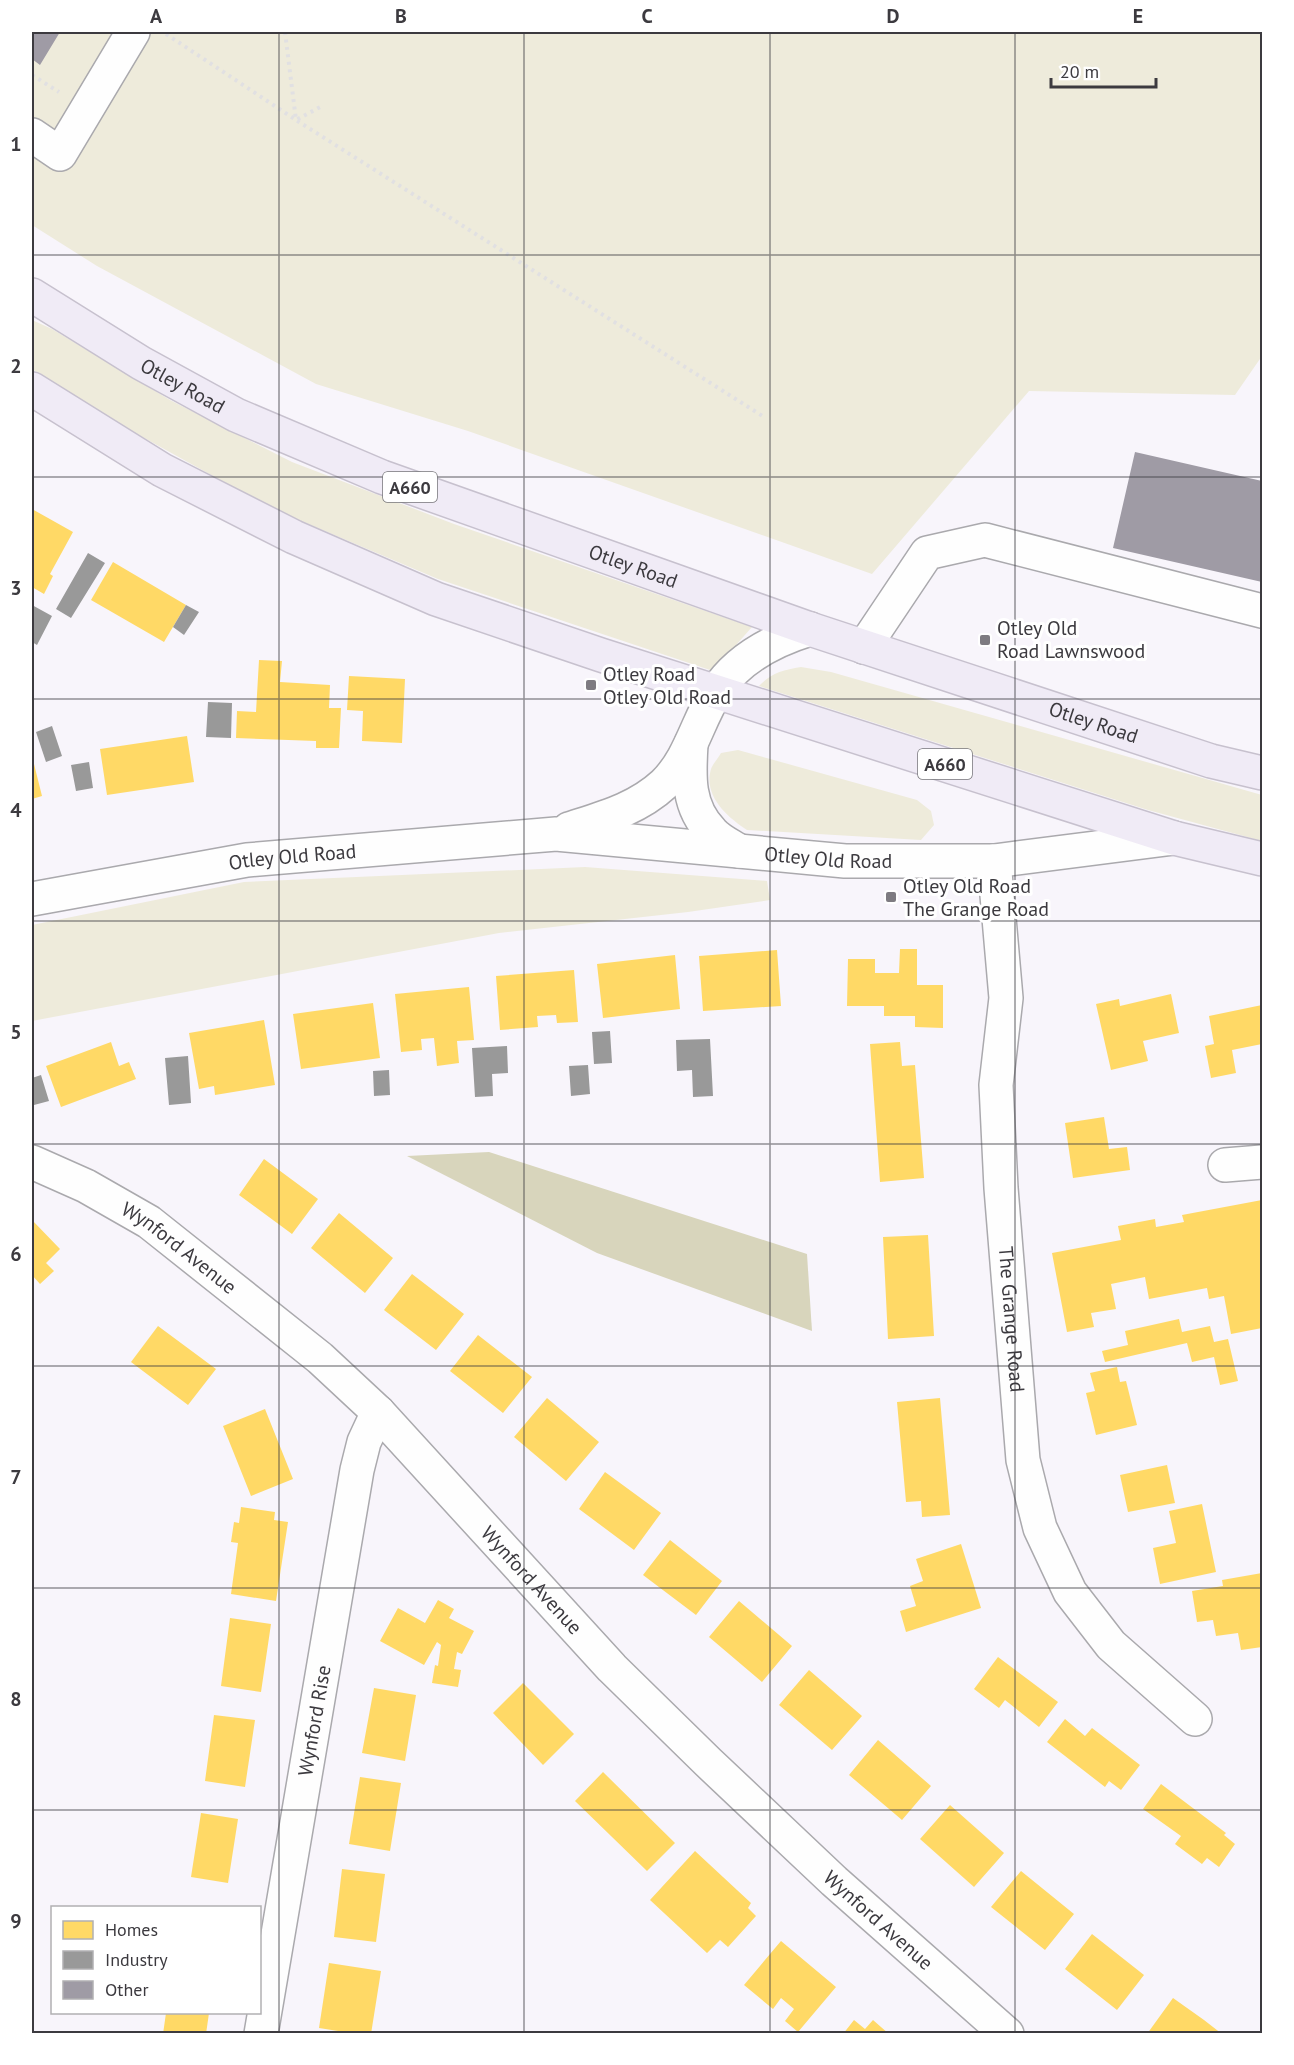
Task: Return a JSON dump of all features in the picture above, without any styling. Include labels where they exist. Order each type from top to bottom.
[{"type":"highway","name":"Otley Road","points":[[32,296],[141,363],[236,415],[382,477],[810,629],[1211,761],[1263,773]]},
{"type":"highway","name":"A660","points":[[32,388],[162,470],[294,537],[436,599],[716,692],[1174,838],[1263,859]]},
{"type":"street","points":[[32,135],[60,154],[133,32]]},
{"type":"street","points":[[864,647],[927,554],[985,540],[1263,611]]},
{"type":"street","name":"Otley Old Road","points":[[556,834],[640,803],[665,783],[691,744],[716,692],[734,671],[758,651],[785,636],[810,629]]},
{"type":"street","points":[[691,744],[689,774],[696,812],[712,833],[739,851]]},
{"type":"street","name":"Otley Old Road","points":[[32,899],[247,860],[556,834],[845,861],[994,861],[1174,838]]},
{"type":"street","name":"The Grange Road","points":[[994,861],[1006,998],[996,1085],[1001,1188],[1023,1460],[1040,1528],[1070,1592],[1111,1645],[1195,1719]]},
{"type":"street","name":"Wynford Avenue","points":[[32,1162],[86,1186],[149,1222],[321,1358],[378,1412],[612,1668],[834,1881],[1007,2034]]},
{"type":"street","points":[[1225,1165],[1263,1162]]},
{"type":"street","name":"Wynford Rise","points":[[261,2034],[357,1470],[364,1442],[378,1412]]},
{"type":"path","points":[[163,32],[296,120],[764,417]]},
{"type":"path","points":[[285,32],[296,120]]},
{"type":"path","points":[[296,120],[322,106]]},
{"type":"shaded area","points":[[32,32],[1262,32],[1262,356],[1235,395],[1029,391],[872,574],[468,431],[316,384],[97,266],[32,225]]},
{"type":"shaded area","points":[[32,320],[52,329],[170,400],[292,462],[454,524],[752,627],[713,671],[438,579],[273,509],[137,434],[32,369]]},
{"type":"shaded area","points":[[801,667],[831,672],[1262,795],[1262,841],[1148,810],[759,686],[778,673]]},
{"type":"shaded area","points":[[738,750],[917,800],[931,811],[934,825],[921,840],[747,830],[718,805],[710,788],[711,769],[721,753]]},
{"type":"shaded area","points":[[585,867],[767,881],[770,900],[688,912],[499,933],[32,1021],[32,925],[244,882]]},
{"type":"shaded area","points":[[489,1152],[807,1254],[812,1331],[597,1253],[407,1156]]},
{"type":"building: Homes","points":[[32,509],[73,532],[50,574],[53,576],[44,594],[32,587],[34,580],[32,579]]},
{"type":"building: Homes","points":[[113,562],[186,605],[164,642],[91,600]]},
{"type":"building: Homes","points":[[259,660],[282,661],[280,682],[330,685],[329,708],[341,708],[339,748],[316,748],[316,741],[236,738],[237,711],[256,712]]},
{"type":"building: Homes","points":[[349,676],[405,679],[402,743],[362,741],[363,711],[347,710]]},
{"type":"building: Homes","points":[[187,736],[194,782],[107,795],[100,749]]},
{"type":"building: Homes","points":[[32,756],[42,796],[32,799]]},
{"type":"building: Homes","points":[[900,949],[917,949],[917,985],[943,985],[943,1028],[915,1027],[915,1016],[884,1016],[884,1006],[847,1006],[848,959],[875,959],[875,973],[899,973]]},
{"type":"building: Homes","points":[[777,950],[781,1006],[703,1011],[699,956]]},
{"type":"building: Homes","points":[[675,955],[680,1009],[603,1018],[597,964]]},
{"type":"building: Homes","points":[[574,970],[578,1022],[557,1023],[556,1015],[537,1016],[538,1027],[500,1030],[496,976]]},
{"type":"building: Homes","points":[[469,987],[474,1040],[457,1041],[459,1063],[437,1066],[434,1038],[421,1039],[422,1050],[401,1052],[395,994]]},
{"type":"building: Homes","points":[[1171,994],[1179,1033],[1143,1041],[1148,1061],[1111,1070],[1096,1004],[1119,999],[1120,1006]]},
{"type":"building: Homes","points":[[373,1003],[380,1058],[301,1069],[293,1014]]},
{"type":"building: Homes","points":[[1262,1005],[1262,1044],[1232,1050],[1236,1073],[1211,1078],[1205,1046],[1214,1044],[1209,1016]]},
{"type":"building: Homes","points":[[264,1020],[275,1085],[215,1095],[214,1086],[199,1089],[189,1033]]},
{"type":"building: Homes","points":[[111,1042],[119,1066],[129,1062],[136,1079],[61,1107],[46,1066]]},
{"type":"building: Homes","points":[[900,1042],[902,1066],[915,1065],[924,1178],[880,1182],[870,1044]]},
{"type":"building: Homes","points":[[1104,1117],[1109,1149],[1127,1147],[1130,1170],[1073,1178],[1065,1123]]},
{"type":"building: Homes","points":[[264,1159],[318,1199],[292,1234],[239,1195]]},
{"type":"building: Homes","points":[[1262,1200],[1262,1328],[1231,1334],[1224,1296],[1209,1299],[1207,1288],[1149,1299],[1145,1277],[1111,1284],[1116,1309],[1091,1313],[1094,1327],[1067,1332],[1052,1253],[1121,1240],[1118,1226],[1155,1219],[1156,1227],[1184,1222],[1182,1215]]},
{"type":"building: Homes","points":[[339,1213],[393,1258],[365,1293],[311,1248]]},
{"type":"building: Homes","points":[[32,1220],[60,1249],[46,1263],[54,1271],[40,1284],[32,1275]]},
{"type":"building: Homes","points":[[928,1235],[934,1336],[888,1339],[883,1237]]},
{"type":"building: Homes","points":[[412,1274],[464,1314],[436,1350],[384,1310]]},
{"type":"building: Homes","points":[[1179,1319],[1182,1332],[1210,1326],[1214,1342],[1228,1339],[1238,1381],[1220,1385],[1214,1357],[1192,1362],[1187,1343],[1105,1362],[1102,1351],[1128,1345],[1125,1331]]},
{"type":"building: Homes","points":[[158,1326],[216,1369],[188,1405],[131,1362]]},
{"type":"building: Homes","points":[[478,1335],[532,1377],[503,1413],[450,1371]]},
{"type":"building: Homes","points":[[1117,1367],[1120,1382],[1126,1381],[1137,1425],[1096,1435],[1086,1393],[1095,1391],[1090,1373]]},
{"type":"building: Homes","points":[[547,1398],[599,1442],[566,1481],[514,1437]]},
{"type":"building: Homes","points":[[940,1398],[950,1515],[922,1517],[921,1501],[906,1502],[897,1402]]},
{"type":"building: Homes","points":[[265,1409],[293,1479],[251,1496],[223,1426]]},
{"type":"building: Homes","points":[[1167,1465],[1175,1503],[1128,1512],[1120,1475]]},
{"type":"building: Homes","points":[[605,1472],[661,1513],[634,1550],[579,1509]]},
{"type":"building: Homes","points":[[1202,1504],[1216,1572],[1160,1584],[1153,1548],[1176,1543],[1169,1511]]},
{"type":"building: Homes","points":[[241,1507],[275,1512],[274,1520],[288,1522],[276,1601],[231,1594],[238,1543],[231,1542],[234,1522],[239,1523]]},
{"type":"building: Homes","points":[[670,1540],[722,1581],[696,1615],[643,1575]]},
{"type":"building: Homes","points":[[961,1544],[981,1608],[906,1632],[900,1611],[916,1606],[910,1586],[923,1581],[916,1559]]},
{"type":"building: Homes","points":[[1262,1573],[1262,1647],[1241,1650],[1238,1633],[1216,1636],[1213,1620],[1197,1622],[1192,1591],[1223,1586],[1222,1580]]},
{"type":"building: Homes","points":[[438,1600],[454,1609],[449,1618],[474,1631],[462,1654],[457,1652],[454,1669],[461,1670],[458,1687],[432,1683],[435,1665],[438,1666],[441,1645],[437,1642],[424,1665],[380,1641],[398,1608],[425,1623]]},
{"type":"building: Homes","points":[[739,1601],[792,1646],[762,1682],[709,1637]]},
{"type":"building: Homes","points":[[230,1618],[271,1624],[261,1692],[221,1686]]},
{"type":"building: Homes","points":[[998,1657],[1058,1702],[1039,1727],[1005,1700],[999,1708],[974,1689]]},
{"type":"building: Homes","points":[[809,1670],[862,1716],[832,1750],[779,1705]]},
{"type":"building: Homes","points":[[523,1683],[574,1734],[543,1765],[493,1713]]},
{"type":"building: Homes","points":[[374,1688],[416,1695],[405,1761],[362,1753]]},
{"type":"building: Homes","points":[[214,1715],[255,1720],[245,1787],[205,1781]]},
{"type":"building: Homes","points":[[1065,1719],[1085,1736],[1092,1728],[1140,1765],[1121,1790],[1109,1781],[1105,1787],[1047,1742]]},
{"type":"building: Homes","points":[[878,1740],[931,1786],[902,1820],[849,1775]]},
{"type":"building: Homes","points":[[603,1772],[675,1843],[647,1871],[575,1801]]},
{"type":"building: Homes","points":[[360,1777],[401,1783],[390,1851],[349,1844]]},
{"type":"building: Homes","points":[[1161,1784],[1226,1833],[1224,1835],[1235,1844],[1219,1867],[1207,1858],[1202,1864],[1175,1844],[1181,1836],[1143,1809]]},
{"type":"building: Homes","points":[[950,1805],[1004,1853],[974,1887],[920,1839]]},
{"type":"building: Homes","points":[[201,1813],[238,1819],[228,1883],[191,1877]]},
{"type":"building: Homes","points":[[695,1851],[751,1903],[748,1908],[756,1916],[728,1947],[720,1940],[707,1953],[650,1900]]},
{"type":"building: Homes","points":[[342,1869],[385,1874],[376,1942],[334,1937]]},
{"type":"building: Homes","points":[[1021,1871],[1074,1914],[1045,1950],[991,1907]]},
{"type":"building: Homes","points":[[1092,1934],[1144,1975],[1117,2010],[1065,1969]]},
{"type":"building: Homes","points":[[781,1941],[836,1987],[798,2032],[785,2021],[794,2009],[781,1998],[773,2009],[744,1985]]},
{"type":"building: Homes","points":[[329,1963],[381,1971],[371,2034],[319,2028]]},
{"type":"building: Homes","points":[[1173,1998],[1204,2020],[1222,2034],[1147,2034]]},
{"type":"building: Homes","points":[[166,2014],[209,2014],[206,2034],[163,2034]]},
{"type":"building: Homes","points":[[854,2020],[865,2029],[873,2020],[889,2034],[843,2034]]},
{"type":"building: Industry","points":[[88,553],[105,563],[71,618],[56,609]]},
{"type":"building: Industry","points":[[32,605],[52,616],[37,645],[32,642]]},
{"type":"building: Industry","points":[[186,605],[199,612],[184,635],[173,627]]},
{"type":"building: Industry","points":[[208,702],[232,703],[231,738],[206,737]]},
{"type":"building: Industry","points":[[52,726],[62,756],[46,762],[36,732]]},
{"type":"building: Industry","points":[[89,762],[93,788],[76,791],[71,765]]},
{"type":"building: Industry","points":[[610,1031],[612,1063],[594,1064],[592,1032]]},
{"type":"building: Industry","points":[[710,1039],[713,1096],[693,1097],[692,1070],[677,1071],[676,1040]]},
{"type":"building: Industry","points":[[507,1046],[508,1073],[492,1074],[493,1096],[475,1097],[472,1048]]},
{"type":"building: Industry","points":[[188,1056],[191,1103],[169,1105],[165,1058]]},
{"type":"building: Industry","points":[[588,1065],[590,1094],[571,1096],[569,1066]]},
{"type":"building: Industry","points":[[389,1070],[390,1095],[374,1096],[373,1071]]},
{"type":"building: Industry","points":[[41,1075],[49,1101],[34,1105],[32,1078]]},
{"type":"building: Other","points":[[32,32],[60,32],[40,65],[32,59]]},
{"type":"building: Other","points":[[1135,452],[1262,481],[1262,582],[1113,548]]},
{"type":"place","name":"Otley Old Road Lawnswood","points":[[985,640]]},
{"type":"place","name":"Otley Road Otley Old Road","points":[[591,685]]},
{"type":"place","name":"Otley Old Road The Grange Road","points":[[891,897]]}]
